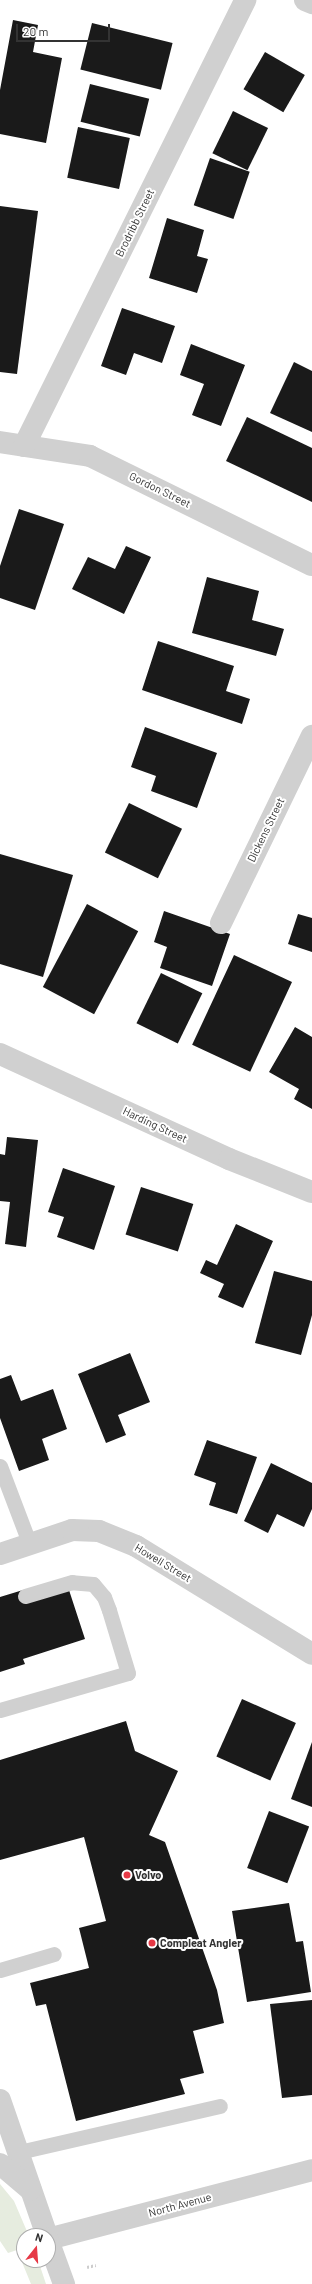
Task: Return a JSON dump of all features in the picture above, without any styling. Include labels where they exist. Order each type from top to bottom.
[{"type":"street","name":"Brodribb Street","points":[[24,446],[244,0]]},
{"type":"street","points":[[305,0],[312,3]]},
{"type":"street","name":"Gordon Street","points":[[0,442],[90,456],[312,565]]},
{"type":"street","name":"Dickens Street","points":[[220,923],[312,736]]},
{"type":"street","name":"Harding Street","points":[[0,1054],[229,1159],[312,1192]]},
{"type":"street","name":"Howell Street","points":[[0,1554],[72,1530],[99,1531],[115,1536],[312,1654]]},
{"type":"street","points":[[0,2100],[34,2192],[45,2228]]},
{"type":"street","points":[[0,2164],[34,2192]]},
{"type":"street","name":"North Avenue","points":[[56,2236],[312,2170]]},
{"type":"street","points":[[56,2261],[64,2284]]},
{"type":"lane","points":[[0,1466],[30,1545]]},
{"type":"lane","points":[[0,1710],[128,1673],[109,1610],[98,1588],[87,1582],[72,1582],[25,1596]]},
{"type":"lane","points":[[0,1970],[54,1954]]},
{"type":"lane","points":[[19,2152],[220,2106]]},
{"type":"shaded area","points":[[0,2184],[14,2201],[26,2228],[16,2228],[16,2250],[8,2253],[0,2241]]},
{"type":"shaded area","points":[[24,2268],[41,2268],[46,2284],[31,2284]]},
{"type":"building","points":[[13,20],[38,25],[33,52],[62,58],[46,143],[0,134],[0,90]]},
{"type":"building","points":[[92,23],[173,43],[161,90],[80,70]]},
{"type":"building","points":[[265,52],[305,75],[283,112],[244,89]]},
{"type":"building","points":[[90,84],[149,99],[140,137],[81,122]]},
{"type":"building","points":[[233,111],[268,128],[247,170],[212,153]]},
{"type":"building","points":[[78,127],[130,138],[119,189],[67,178]]},
{"type":"building","points":[[210,158],[250,172],[233,219],[194,205]]},
{"type":"building","points":[[0,206],[38,211],[17,374],[0,372]]},
{"type":"building","points":[[167,218],[204,230],[197,256],[208,259],[197,293],[149,278]]},
{"type":"building","points":[[122,308],[175,326],[162,363],[134,353],[126,375],[101,366]]},
{"type":"building","points":[[191,344],[245,365],[221,426],[192,415],[204,384],[180,375]]},
{"type":"building","points":[[294,362],[312,371],[312,432],[270,413]]},
{"type":"building","points":[[247,417],[312,448],[312,502],[226,461]]},
{"type":"building","points":[[19,509],[64,524],[35,610],[0,598],[0,566]]},
{"type":"building","points":[[126,546],[151,557],[124,614],[72,589],[88,557],[115,569]]},
{"type":"building","points":[[207,577],[259,591],[252,620],[284,629],[276,656],[192,633]]},
{"type":"building","points":[[158,641],[234,666],[226,691],[250,699],[242,724],[142,690]]},
{"type":"building","points":[[145,727],[217,753],[197,808],[151,791],[156,776],[131,767]]},
{"type":"building","points":[[129,803],[182,829],[158,878],[105,852]]},
{"type":"building","points":[[0,854],[73,875],[43,977],[0,964]]},
{"type":"building","points":[[87,904],[138,931],[94,1014],[43,987]]},
{"type":"building","points":[[164,911],[230,934],[212,986],[160,968],[167,947],[154,942]]},
{"type":"building","points":[[298,914],[312,918],[312,952],[288,944]]},
{"type":"building","points":[[234,955],[292,982],[250,1072],[192,1045]]},
{"type":"building","points":[[161,973],[202,993],[178,1043],[136,1023]]},
{"type":"building","points":[[295,1027],[312,1037],[312,1109],[294,1099],[299,1089],[269,1072]]},
{"type":"building","points":[[7,1137],[38,1140],[26,1247],[5,1244],[10,1202],[0,1201],[0,1154],[5,1155]]},
{"type":"building","points":[[63,1168],[115,1186],[94,1250],[57,1237],[64,1217],[48,1212]]},
{"type":"building","points":[[141,1187],[193,1204],[178,1252],[126,1235]]},
{"type":"building","points":[[236,1224],[273,1241],[243,1308],[218,1297],[224,1284],[200,1273],[206,1260],[217,1265]]},
{"type":"building","points":[[274,1271],[312,1281],[312,1315],[301,1355],[255,1343]]},
{"type":"building","points":[[130,1353],[150,1402],[118,1415],[126,1435],[106,1443],[78,1374]]},
{"type":"building","points":[[11,1375],[21,1401],[53,1389],[67,1429],[42,1439],[49,1460],[19,1471],[0,1418],[0,1379]]},
{"type":"building","points":[[207,1440],[257,1457],[237,1514],[209,1505],[216,1483],[194,1475]]},
{"type":"building","points":[[271,1463],[312,1483],[312,1509],[304,1527],[277,1514],[268,1533],[244,1521]]},
{"type":"building","points":[[23,1590],[69,1590],[85,1639],[23,1659],[25,1664],[0,1672],[0,1597]]},
{"type":"building","points":[[242,1699],[296,1723],[270,1781],[216,1757]]},
{"type":"building","points":[[126,1721],[135,1751],[178,1771],[149,1835],[165,1842],[217,1990],[224,2023],[193,2031],[204,2073],[180,2079],[185,2094],[76,2121],[46,2004],[36,2006],[30,1983],[89,1968],[79,1928],[106,1921],[84,1837],[0,1860],[0,1760]]},
{"type":"building","points":[[312,1742],[312,1807],[291,1799]]},
{"type":"building","points":[[269,1811],[309,1826],[287,1883],[247,1868]]},
{"type":"building","points":[[289,1903],[296,1942],[303,1941],[311,1992],[247,2002],[232,1911]]},
{"type":"building","points":[[312,2000],[312,2095],[282,2098],[270,2004]]},
{"type":"place","name":"Volvo","points":[[127,1875]]},
{"type":"place","name":"Compleat Angler","points":[[152,1943]]}]
